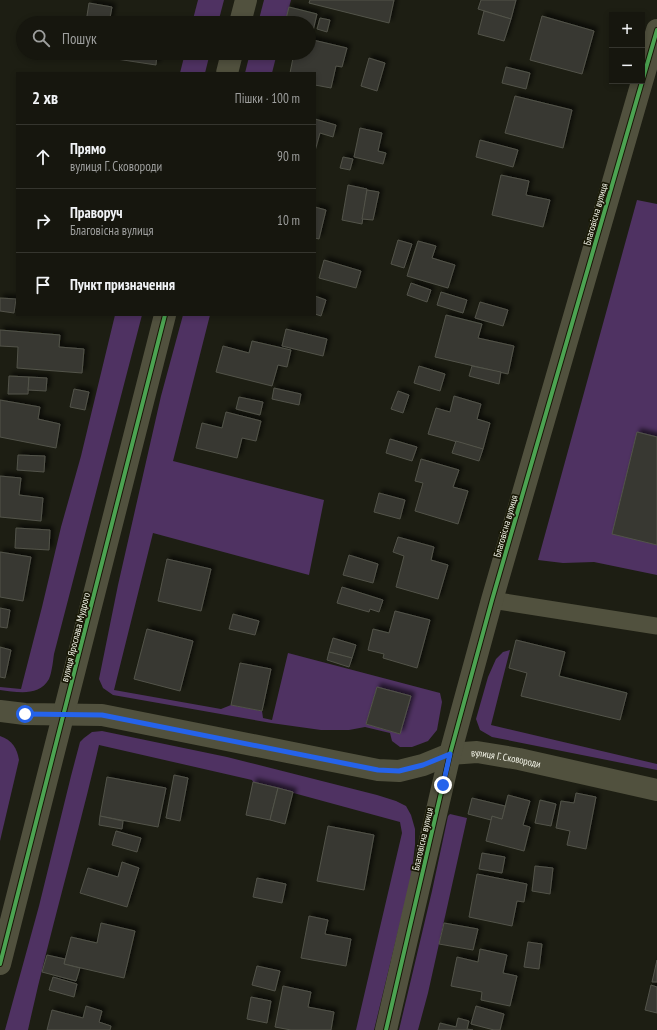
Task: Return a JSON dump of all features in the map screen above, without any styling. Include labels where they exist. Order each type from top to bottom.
[{"type":"street","points":[[242,16],[246,0]]},
{"type":"street","name":"Благовісна вулиця","points":[[386,1030],[450,754],[492,600],[657,30]]},
{"type":"street","points":[[227,72],[230,60]]},
{"type":"street","name":"вулиця Ярослава Мудрого","points":[[0,964],[165,316]]},
{"type":"street","name":"вулиця Г. Сковороди","points":[[0,711],[63,715],[102,715],[378,770],[399,771],[423,765],[450,754],[477,752],[519,759],[657,790]]},
{"type":"lane","points":[[492,600],[657,626]]},
{"type":"shaded area","points":[[198,0],[224,0],[220,16],[194,16]]},
{"type":"shaded area","points":[[264,0],[291,0],[287,16],[260,16]]},
{"type":"shaded area","points":[[183,60],[208,60],[205,72],[180,72]]},
{"type":"shaded area","points":[[248,60],[275,60],[272,72],[245,72]]},
{"type":"shaded area","points":[[637,200],[657,204],[657,575],[594,562],[563,563],[538,560]]},
{"type":"shaded area","points":[[115,316],[142,316],[54,654],[49,679],[40,689],[34,691],[20,692],[0,690],[0,687],[21,689],[61,527],[81,456]]},
{"type":"shaded area","points":[[183,316],[210,316],[173,461],[324,500],[309,575],[153,533],[114,690],[221,709],[231,705],[262,711],[263,718],[272,720],[288,653],[440,693],[442,702],[437,730],[428,741],[412,747],[400,747],[392,741],[390,733],[365,727],[349,730],[321,730],[271,723],[113,695],[103,688],[99,679],[118,585],[161,396]],"holes":[[[377,687],[411,696],[400,734],[366,724]]]},
{"type":"shaded area","points":[[510,650],[491,725],[657,764],[657,770],[492,737],[480,730],[476,719],[488,677],[496,659],[503,652]]},
{"type":"shaded area","points":[[102,731],[227,757],[377,795],[406,806],[411,815],[415,829],[415,845],[411,878],[374,1030],[356,1030],[402,833],[400,822],[253,782],[252,780],[99,745],[28,1030],[5,1030],[39,906],[80,742],[92,732]]},
{"type":"shaded area","points":[[0,736],[11,742],[17,752],[19,760],[0,841]]},
{"type":"shaded area","points":[[450,814],[467,818],[428,993],[418,1030],[399,1030],[448,816]]},
{"type":"building","points":[[310,0],[394,0],[389,23],[309,3]]},
{"type":"building","points":[[481,0],[516,0],[511,19],[478,9]]},
{"type":"building","points":[[89,3],[112,7],[110,16],[87,16]]},
{"type":"building","points":[[289,7],[317,14],[316,18],[316,16],[287,16]]},
{"type":"building","points":[[484,11],[511,19],[504,41],[478,34]]},
{"type":"building","points":[[542,16],[594,31],[582,74],[530,60]]},
{"type":"building","points":[[320,18],[330,20],[327,32],[317,29]]},
{"type":"building","points":[[316,41],[347,48],[342,67],[336,66],[331,88],[316,85],[316,72],[290,72],[293,60],[316,60]]},
{"type":"building","points":[[369,58],[385,63],[377,91],[361,86]]},
{"type":"building","points":[[123,60],[156,60],[156,65]]},
{"type":"building","points":[[506,67],[530,73],[526,89],[502,83]]},
{"type":"building","points":[[515,96],[572,110],[563,148],[505,133]]},
{"type":"building","points":[[316,119],[336,125],[333,137],[320,133],[316,147]]},
{"type":"building","points":[[360,128],[382,133],[378,151],[386,153],[383,164],[354,157]]},
{"type":"building","points":[[480,140],[518,150],[513,167],[476,157]]},
{"type":"building","points":[[343,157],[353,159],[350,170],[340,168]]},
{"type":"building","points":[[501,175],[529,181],[526,195],[550,200],[543,227],[492,215]]},
{"type":"building","points":[[348,185],[367,189],[362,224],[342,220]]},
{"type":"building","points":[[367,190],[379,192],[373,220],[362,219]]},
{"type":"building","points":[[316,207],[326,210],[319,239],[316,238]]},
{"type":"building","points":[[398,240],[412,244],[404,268],[391,264]]},
{"type":"building","points":[[418,241],[436,246],[432,258],[455,265],[448,288],[407,276]]},
{"type":"building","points":[[324,260],[361,271],[356,288],[319,278]]},
{"type":"building","points":[[411,283],[431,290],[427,302],[407,295]]},
{"type":"building","points":[[441,292],[467,300],[463,313],[437,305]]},
{"type":"building","points":[[316,296],[326,300],[321,316],[316,314]]},
{"type":"building","points":[[0,298],[16,299],[14,313],[0,311]]},
{"type":"building","points":[[480,302],[508,310],[503,326],[475,318]]},
{"type":"building","points":[[446,315],[482,324],[478,338],[514,346],[508,374],[435,357]]},
{"type":"building","points":[[286,329],[327,339],[323,356],[282,346]]},
{"type":"building","points":[[0,330],[60,335],[59,347],[84,349],[82,373],[17,368],[18,347],[0,346]]},
{"type":"building","points":[[252,341],[291,350],[287,367],[278,365],[272,386],[216,372],[223,346],[249,353]]},
{"type":"building","points":[[419,366],[445,374],[440,391],[414,383]]},
{"type":"building","points":[[472,366],[501,372],[499,384],[469,376]]},
{"type":"building","points":[[9,376],[29,377],[28,394],[8,394]]},
{"type":"building","points":[[29,377],[47,378],[46,391],[28,390]]},
{"type":"building","points":[[274,388],[301,394],[299,405],[272,399]]},
{"type":"building","points":[[74,389],[89,392],[85,410],[70,407]]},
{"type":"building","points":[[398,391],[409,395],[403,413],[391,409]]},
{"type":"building","points":[[454,396],[481,404],[477,419],[490,423],[483,449],[428,434],[436,408],[450,412]]},
{"type":"building","points":[[239,397],[263,402],[260,415],[236,409]]},
{"type":"building","points":[[0,400],[40,407],[38,419],[60,424],[56,448],[0,437]]},
{"type":"building","points":[[226,412],[261,421],[256,441],[242,438],[237,458],[196,448],[202,423],[222,428]]},
{"type":"building","points":[[637,432],[657,437],[657,545],[612,534]]},
{"type":"building","points":[[390,439],[417,447],[412,461],[386,453]]},
{"type":"building","points":[[456,441],[483,449],[479,461],[452,453]]},
{"type":"building","points":[[18,455],[45,456],[44,472],[17,470]]},
{"type":"building","points":[[421,459],[459,470],[453,487],[468,491],[458,524],[415,511],[423,483],[415,481]]},
{"type":"building","points":[[0,476],[21,478],[19,495],[43,498],[41,521],[0,517]]},
{"type":"building","points":[[379,493],[405,500],[400,519],[374,512]]},
{"type":"building","points":[[16,528],[50,530],[49,550],[15,548]]},
{"type":"building","points":[[398,537],[434,547],[431,560],[448,565],[438,599],[396,587],[404,556],[393,552]]},
{"type":"building","points":[[0,552],[31,557],[23,601],[0,597]]},
{"type":"building","points":[[349,555],[378,564],[373,583],[343,575]]},
{"type":"building","points":[[167,559],[211,569],[201,611],[158,601]]},
{"type":"building","points":[[342,587],[383,600],[379,612],[370,609],[369,612],[337,603]]},
{"type":"building","points":[[0,608],[10,610],[7,628],[0,627]]},
{"type":"building","points":[[395,611],[430,620],[417,668],[383,658],[384,654],[368,650],[373,629],[389,633]]},
{"type":"building","points":[[233,614],[259,621],[255,635],[229,629]]},
{"type":"building","points":[[147,629],[193,641],[180,691],[134,679]]},
{"type":"building","points":[[333,638],[356,645],[352,658],[329,652]]},
{"type":"building","points":[[516,640],[565,652],[559,676],[627,693],[620,720],[521,696],[527,673],[509,668]]},
{"type":"building","points":[[0,647],[11,650],[5,678],[0,677]]},
{"type":"building","points":[[329,652],[352,658],[349,667],[327,660]]},
{"type":"building","points":[[240,663],[271,669],[262,711],[231,705]]},
{"type":"building","points":[[377,687],[411,696],[400,734],[366,724]]},
{"type":"building","points":[[174,775],[188,778],[180,821],[166,818]]},
{"type":"building","points":[[107,777],[166,788],[158,827],[100,816]]},
{"type":"building","points":[[253,782],[278,788],[270,820],[246,815]]},
{"type":"building","points":[[278,788],[293,792],[285,824],[270,820]]},
{"type":"building","points":[[576,793],[596,797],[586,849],[567,845],[570,831],[556,828],[561,801],[574,803]]},
{"type":"building","points":[[508,795],[530,801],[523,825],[530,827],[524,851],[486,841],[492,816],[502,819]]},
{"type":"building","points":[[472,798],[505,806],[502,819],[492,816],[491,820],[468,814]]},
{"type":"building","points":[[540,800],[556,804],[551,826],[535,823]]},
{"type":"building","points":[[100,816],[123,821],[122,829],[99,825]]},
{"type":"building","points":[[328,826],[374,835],[364,890],[317,881]]},
{"type":"building","points":[[116,831],[141,838],[137,852],[112,845]]},
{"type":"building","points":[[482,853],[505,857],[502,873],[479,869]]},
{"type":"building","points":[[122,862],[139,868],[127,907],[80,893],[88,868],[118,877]]},
{"type":"building","points":[[535,866],[553,868],[550,894],[532,891]]},
{"type":"building","points":[[477,874],[527,884],[524,902],[517,901],[512,926],[469,917]]},
{"type":"building","points":[[257,878],[286,884],[282,903],[253,897]]},
{"type":"building","points":[[309,916],[328,920],[325,934],[351,939],[346,966],[301,958]]},
{"type":"building","points":[[101,923],[135,931],[124,978],[64,964],[71,937],[97,943]]},
{"type":"building","points":[[444,923],[478,929],[473,950],[439,944]]},
{"type":"building","points":[[528,942],[542,944],[539,969],[524,967]]},
{"type":"building","points":[[480,949],[507,955],[503,973],[517,976],[510,1006],[481,1000],[482,992],[451,986],[457,957],[478,962]]},
{"type":"building","points":[[47,955],[65,959],[64,964],[80,968],[76,981],[42,972]]},
{"type":"building","points":[[657,960],[657,982],[652,982]]},
{"type":"building","points":[[257,966],[280,971],[275,991],[252,985]]},
{"type":"building","points":[[53,977],[77,984],[74,997],[49,990]]},
{"type":"building","points":[[651,985],[657,987],[657,1013],[645,1010]]},
{"type":"building","points":[[283,986],[311,992],[308,1007],[334,1012],[331,1030],[291,1030],[275,1027]]},
{"type":"building","points":[[251,997],[271,1001],[267,1023],[247,1019]]},
{"type":"building","points":[[86,1006],[102,1011],[99,1022],[111,1026],[110,1030],[47,1030],[52,1010],[83,1018]]},
{"type":"building","points":[[476,1006],[504,1014],[500,1030],[494,1030],[471,1024]]},
{"type":"building","points":[[458,1018],[469,1021],[467,1029],[473,1030],[438,1030],[440,1023],[456,1027]]},
{"type":"cycle path","points":[[386,1030],[450,754],[492,600],[657,30]]},
{"type":"cycle path","points":[[0,964],[165,316]]},
{"type":"route","points":[[25,714],[102,715],[378,770],[399,771],[423,765],[450,754],[443,785]]}]
